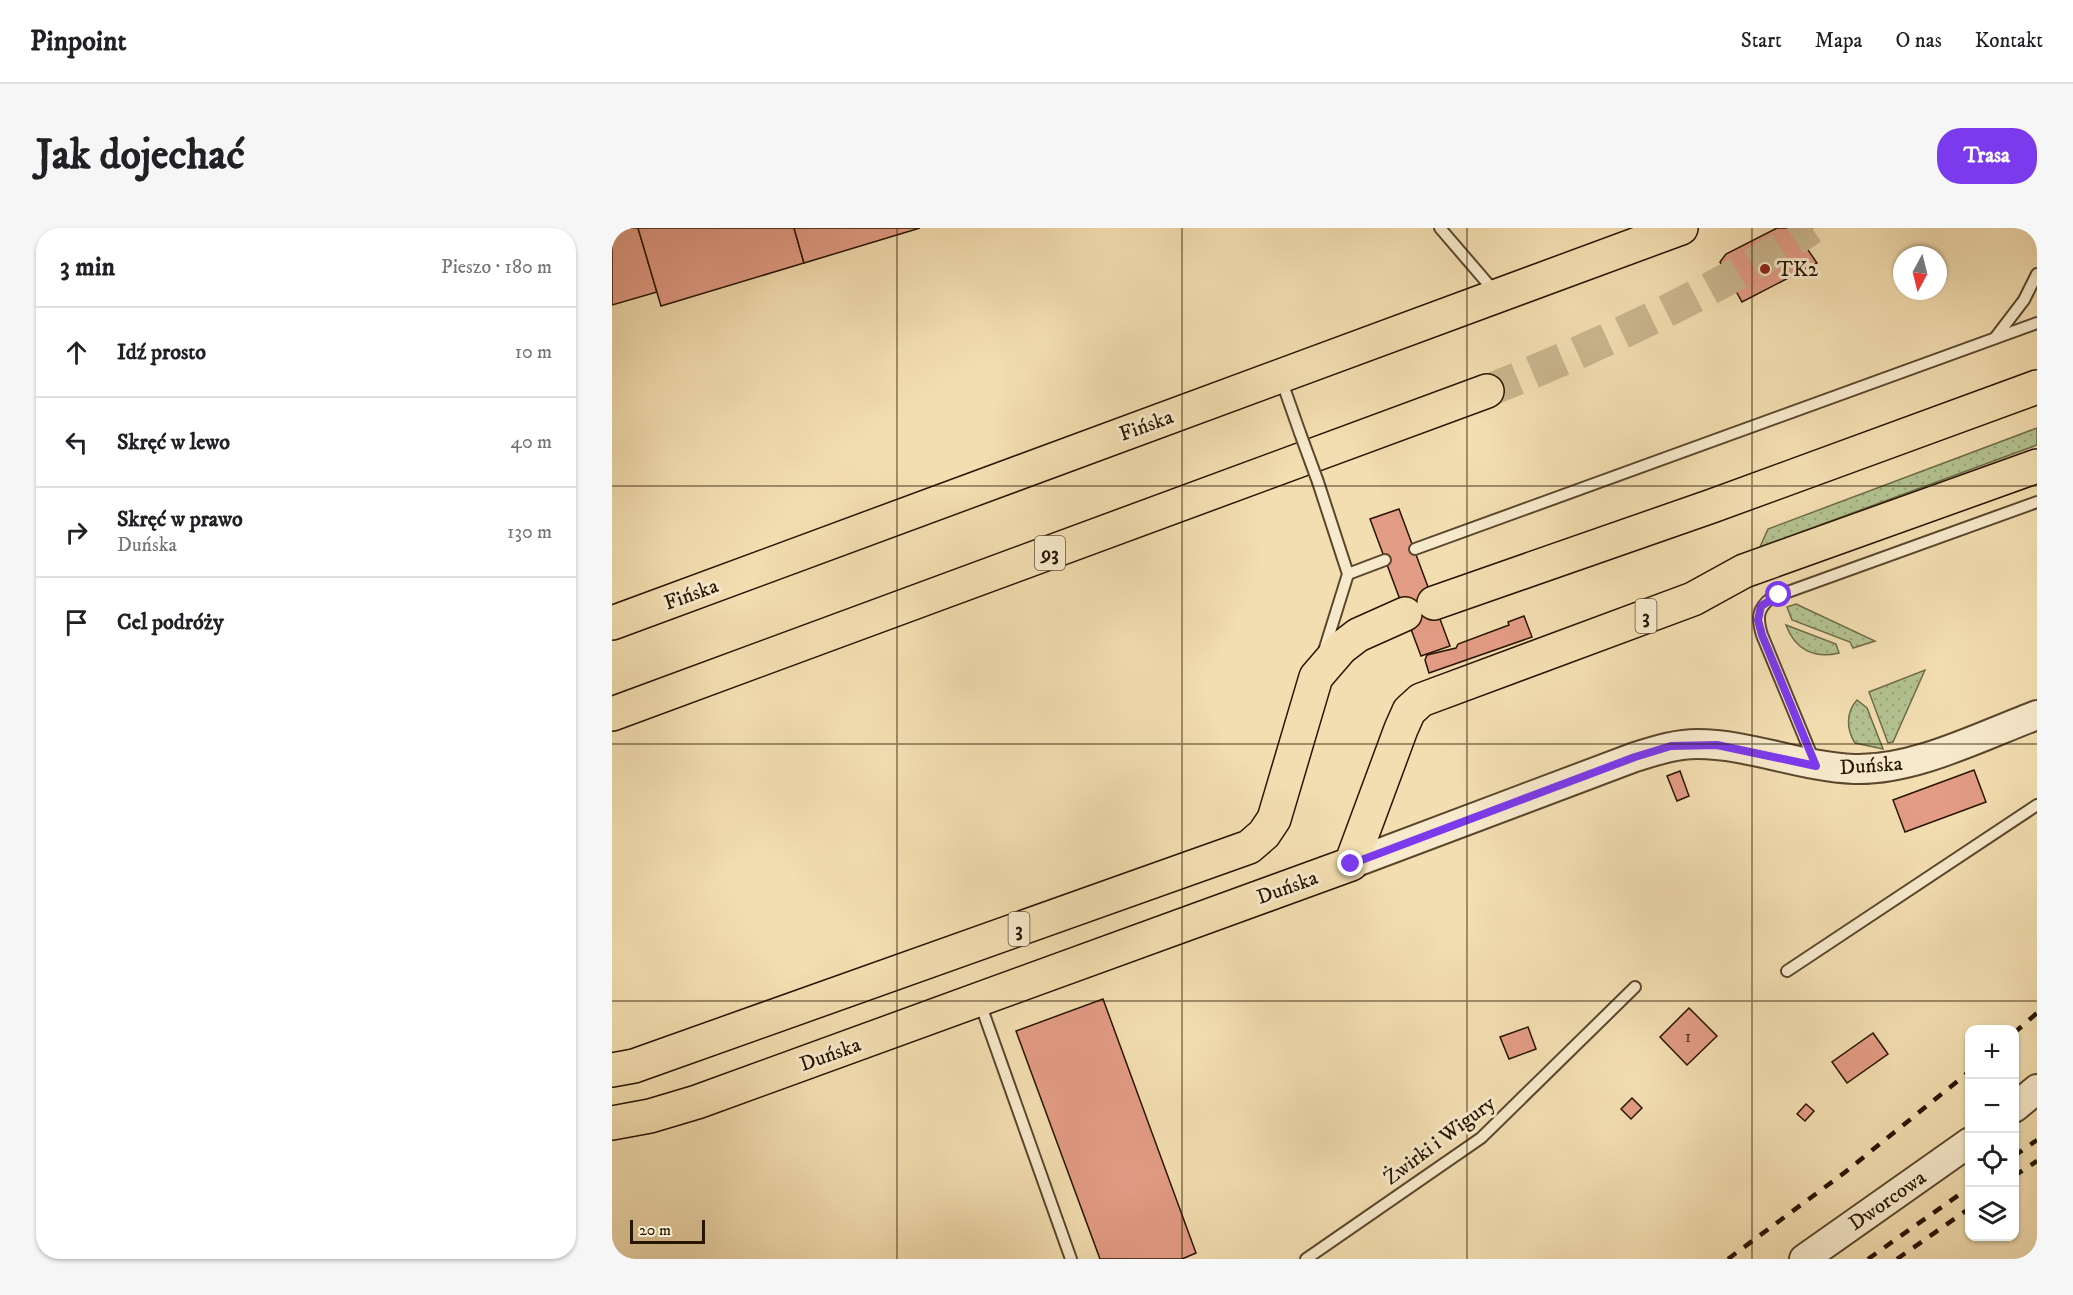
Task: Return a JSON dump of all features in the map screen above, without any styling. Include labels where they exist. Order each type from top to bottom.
[{"type":"main road","name":"Fińska","points":[[612,623],[1681,228]]},
{"type":"main road","name":"3","points":[[612,1070],[634,1066],[1249,847],[1264,834],[1274,819],[1316,677],[1341,648],[1358,635],[1420,609],[1712,506],[2037,387]]},
{"type":"main road","name":"93","points":[[612,714],[1487,391]]},
{"type":"main road","name":"3","points":[[1351,864],[1401,729],[1409,711],[1421,700],[1693,598],[1744,571],[2037,466]]},
{"type":"main road","name":"Duńska","points":[[612,1123],[650,1116],[697,1102],[1351,864]]},
{"type":"street","name":"Duńska","points":[[1351,864],[1635,757],[1671,746],[1717,745],[1816,766],[1857,769],[1905,765],[2037,715]]},
{"type":"street","points":[[2019,1104],[2037,1089]]},
{"type":"street","name":"Dworcowa","points":[[1804,1259],[1965,1146]]},
{"type":"lane","points":[[1440,228],[1497,295]]},
{"type":"lane","points":[[1995,338],[2024,300],[2037,274]]},
{"type":"lane","points":[[1414,549],[2037,323]]},
{"type":"lane","points":[[1280,376],[1348,574],[1316,677]]},
{"type":"lane","points":[[1816,766],[1762,635],[1758,620],[1761,606],[1771,598],[2037,502]]},
{"type":"lane","points":[[1348,574],[1385,560]]},
{"type":"lane","points":[[1787,971],[2037,805]]},
{"type":"lane","name":"Żwirki i Wigury","points":[[1306,1259],[1481,1138],[1528,1096],[1635,987]]},
{"type":"lane","points":[[979,1000],[1071,1259]]},
{"type":"green space","points":[[2037,428],[2037,445],[1760,547],[1768,529]]},
{"type":"green space","points":[[1796,604],[1875,641],[1853,648],[1850,642],[1792,620],[1787,607]]},
{"type":"green space","points":[[1786,625],[1836,644],[1839,653],[1822,655],[1807,651],[1795,641]]},
{"type":"green space","points":[[1925,670],[1893,742],[1888,743],[1869,692]]},
{"type":"green space","points":[[1857,700],[1867,708],[1883,749],[1855,743],[1852,738],[1848,721]]},
{"type":"building","points":[[612,228],[638,228],[657,292],[612,305]]},
{"type":"building","points":[[638,228],[794,228],[804,263],[661,306]]},
{"type":"building","points":[[794,228],[920,228],[804,263]]},
{"type":"building","name":"TK2","points":[[1777,228],[1812,228],[1799,237],[1817,263],[1742,302],[1720,262],[1726,254]]},
{"type":"building","points":[[1399,509],[1450,646],[1421,656],[1370,519]]},
{"type":"building","points":[[1524,616],[1532,637],[1429,673],[1425,660],[1427,655],[1456,648],[1458,644],[1509,625],[1508,622]]},
{"type":"building","points":[[1974,770],[1986,802],[1905,832],[1893,800]]},
{"type":"building","points":[[1680,771],[1689,796],[1677,801],[1667,776]]},
{"type":"building","points":[[1103,999],[1196,1253],[1182,1259],[1100,1259],[1016,1031]]},
{"type":"building","points":[[1689,1008],[1717,1036],[1687,1065],[1660,1037]]},
{"type":"building","points":[[1528,1027],[1536,1049],[1509,1059],[1500,1037]]},
{"type":"building","points":[[1873,1033],[1888,1054],[1847,1083],[1832,1062]]},
{"type":"building","points":[[1632,1098],[1642,1108],[1631,1119],[1621,1109]]},
{"type":"building","points":[[1806,1104],[1814,1111],[1805,1121],[1797,1114]]},
{"type":"tunnel","points":[[1487,391],[1613,337],[1694,297],[1812,228]]},
{"type":"railway","points":[[2019,1029],[2037,1013]]},
{"type":"railway","points":[[1728,1259],[1844,1173],[1965,1075]]},
{"type":"railway","points":[[2019,1153],[2037,1140]]},
{"type":"railway","points":[[2019,1173],[2037,1161]]},
{"type":"railway","points":[[1868,1259],[1965,1191]]},
{"type":"railway","points":[[1897,1259],[1965,1211]]},
{"type":"place","name":"TK2","points":[[1765,269]]},
{"type":"route","points":[[1351,864],[1635,757],[1671,746],[1717,745],[1816,766],[1772,662],[1758,620],[1761,606],[1779,595]]}]
